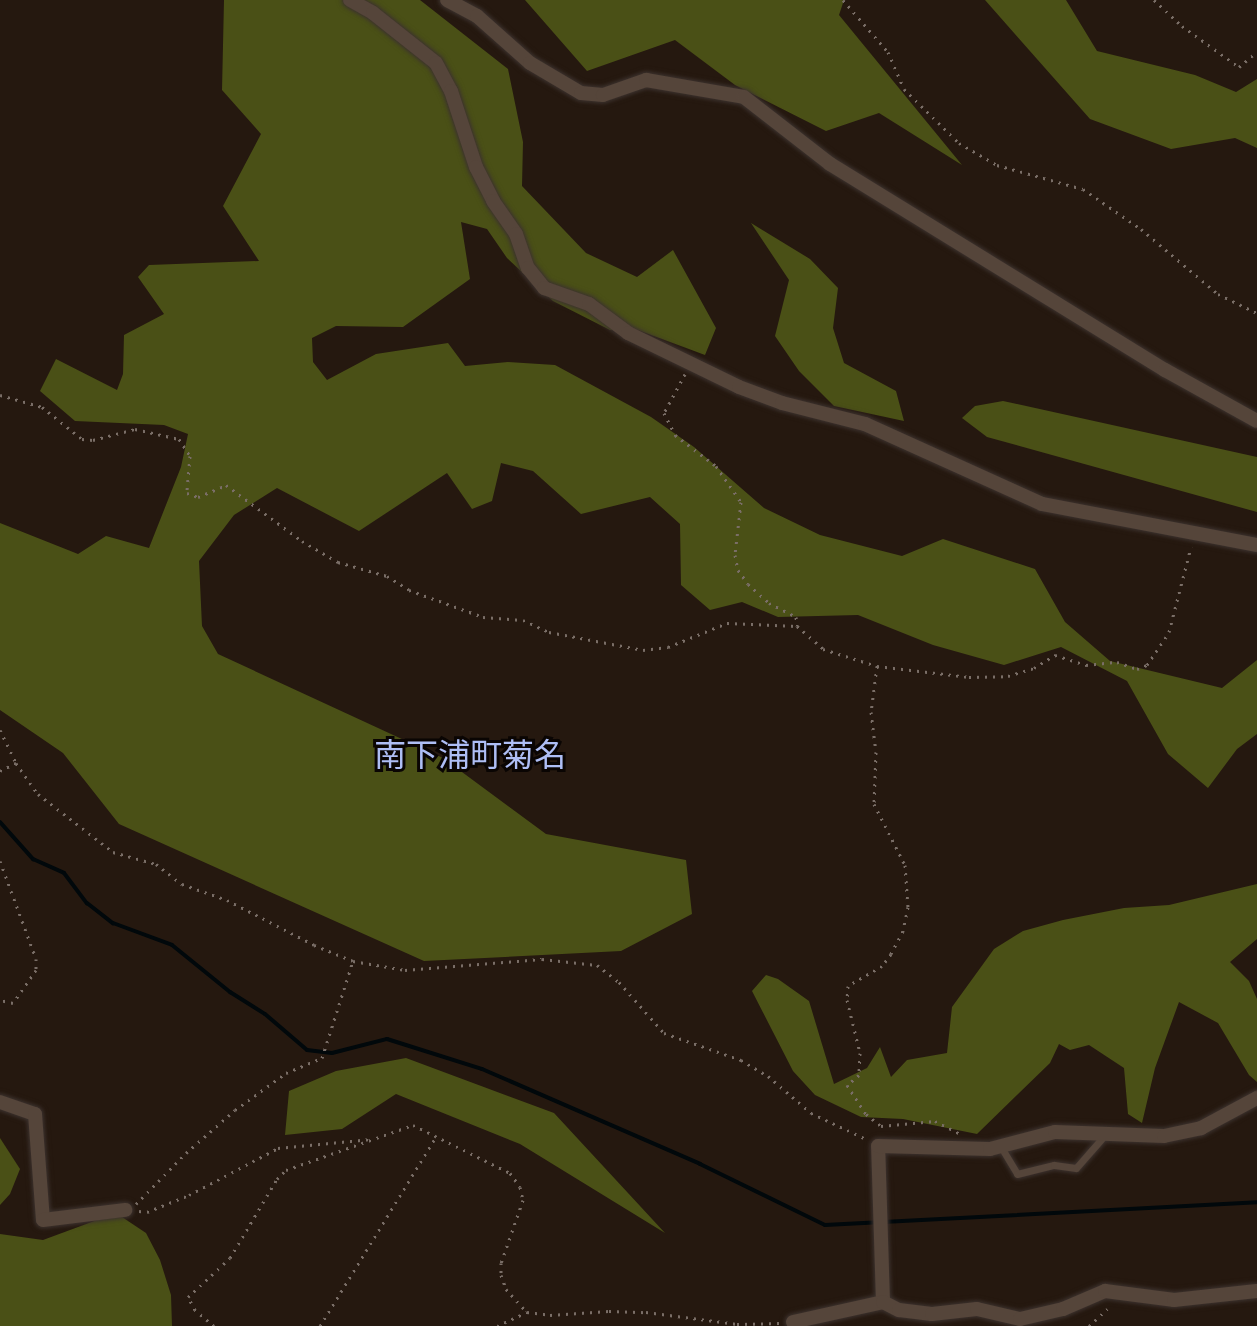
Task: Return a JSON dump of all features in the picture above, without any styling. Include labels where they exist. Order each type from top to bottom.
[{"type":"street","points":[[350,0],[373,13],[436,63],[457,105],[476,167],[493,201],[516,234],[536,280],[561,296],[589,304],[628,333],[761,396],[865,424],[1042,504],[1257,545]]},
{"type":"street","points":[[447,0],[477,16],[530,63],[581,93],[603,95],[646,80],[744,97],[842,171],[1165,370],[1257,421]]},
{"type":"street","points":[[883,1302],[878,1146],[980,1149],[1001,1147],[1039,1134],[1183,1133],[1214,1122],[1257,1098]]},
{"type":"street","points":[[0,1102],[35,1114],[43,1220],[125,1210]]},
{"type":"street","points":[[793,1322],[883,1302],[899,1310],[932,1314],[977,1309],[1020,1319],[1063,1309],[1105,1291],[1174,1300],[1257,1291]]},
{"type":"lane","points":[[1001,1147],[1017,1174],[1054,1165],[1076,1168],[1105,1134]]},
{"type":"path","points":[[843,0],[888,52],[904,89],[959,143],[997,165],[1083,189],[1141,229],[1218,294],[1257,313]]},
{"type":"path","points":[[1154,0],[1182,26],[1239,67],[1257,52]]},
{"type":"path","points":[[691,363],[664,413],[667,422],[675,435],[716,466],[735,490],[741,502],[735,555],[738,570],[769,603],[796,617],[797,626]]},
{"type":"path","points":[[0,395],[42,407],[82,439],[93,440],[135,429],[179,439],[190,456],[187,493],[198,497],[226,485],[302,541],[338,562],[387,576],[409,590],[483,617],[523,620],[549,632],[643,650],[668,647],[727,623],[797,626],[823,649],[877,666],[982,677],[1008,676],[1034,668],[1055,655],[1086,665],[1117,662],[1137,669],[1147,665],[1169,632],[1195,532]]},
{"type":"path","points":[[877,666],[871,712],[876,752],[874,804],[905,865],[908,907],[903,931],[882,966],[848,986],[847,1000],[860,1053],[859,1075],[847,1085],[866,1114],[881,1126],[935,1121],[980,1149]]},
{"type":"path","points":[[0,730],[16,763],[47,802],[113,852],[156,864],[182,884],[227,900],[353,961],[405,970],[542,959],[597,965],[619,982],[664,1033],[741,1060],[768,1076],[811,1113],[840,1124],[878,1146]]},
{"type":"path","points":[[0,771],[16,763]]},
{"type":"path","points":[[0,861],[36,959],[36,970],[13,1003],[0,1000]]},
{"type":"path","points":[[125,1210],[135,1205],[186,1153],[235,1110],[286,1073],[322,1058],[353,961]]},
{"type":"path","points":[[214,1326],[195,1310],[188,1297],[230,1258],[277,1179],[286,1170],[413,1125],[510,1173],[520,1187],[523,1200],[501,1263],[501,1275],[506,1289],[527,1312]]},
{"type":"path","points":[[320,1326],[435,1138]]},
{"type":"path","points":[[125,1210],[147,1212],[189,1195],[278,1148],[376,1139]]},
{"type":"path","points":[[1089,1326],[1107,1309]]},
{"type":"path","points":[[497,1326],[527,1312],[550,1315],[646,1312],[737,1324],[793,1322]]},
{"type":"green space","points":[[224,0],[420,0],[508,69],[523,142],[522,186],[586,253],[637,277],[673,250],[716,328],[705,355],[635,329],[610,330],[553,301],[507,258],[487,229],[461,222],[470,279],[403,327],[336,326],[312,338],[313,362],[327,380],[376,354],[448,343],[465,366],[508,362],[555,365],[651,417],[694,447],[764,508],[820,535],[902,556],[943,539],[1035,569],[1065,622],[1110,661],[1222,688],[1257,660],[1257,734],[1237,749],[1208,788],[1168,754],[1127,681],[1061,647],[1004,665],[933,645],[858,615],[778,617],[742,602],[710,610],[681,585],[680,524],[650,497],[581,514],[533,471],[501,463],[492,501],[472,509],[447,473],[359,531],[277,488],[234,515],[199,561],[202,626],[218,654],[443,758],[546,834],[686,860],[692,914],[621,951],[424,961],[119,824],[63,753],[0,710],[0,523],[78,554],[106,536],[149,548],[181,467],[188,434],[164,425],[75,421],[40,391],[56,359],[117,390],[123,374],[124,335],[164,314],[138,277],[149,265],[259,261],[223,206],[261,134],[222,90]]},
{"type":"green space","points":[[525,0],[844,0],[839,15],[962,165],[879,113],[826,131],[735,85],[675,40],[587,71]]},
{"type":"green space","points":[[985,0],[1066,0],[1097,51],[1195,75],[1236,92],[1257,79],[1257,148],[1235,138],[1171,149],[1090,119]]},
{"type":"green space","points":[[751,223],[810,259],[838,288],[833,328],[844,363],[896,391],[904,421],[834,406],[799,371],[775,336],[789,280]]},
{"type":"green space","points":[[1003,401],[1257,457],[1257,512],[987,437],[962,418],[975,406]]},
{"type":"green space","points":[[1257,884],[1257,939],[1230,962],[1249,981],[1257,999],[1257,1082],[1249,1075],[1218,1023],[1179,1002],[1155,1068],[1142,1123],[1128,1114],[1124,1068],[1089,1045],[1070,1050],[1059,1044],[1050,1063],[977,1134],[903,1119],[861,1117],[815,1095],[793,1071],[752,991],[766,975],[778,979],[809,1001],[834,1084],[867,1068],[880,1047],[891,1077],[907,1060],[947,1053],[952,1007],[994,949],[1023,931],[1124,908],[1169,905]]},
{"type":"green space","points":[[406,1058],[554,1113],[665,1233],[520,1144],[396,1094],[342,1129],[285,1135],[289,1091],[336,1071]]},
{"type":"green space","points":[[0,1138],[20,1169],[10,1194],[0,1205]]},
{"type":"green space","points":[[122,1217],[146,1233],[160,1260],[171,1295],[172,1326],[0,1326],[0,1234],[43,1240],[97,1220]]},
{"type":"waterway","points":[[0,822],[33,859],[64,873],[87,903],[113,923],[172,945],[230,992],[265,1014],[307,1050],[332,1053],[387,1039],[482,1069],[700,1164],[825,1225],[1257,1202]]},
{"type":"district","name":"南下浦町菊名","points":[[470,755]]}]
